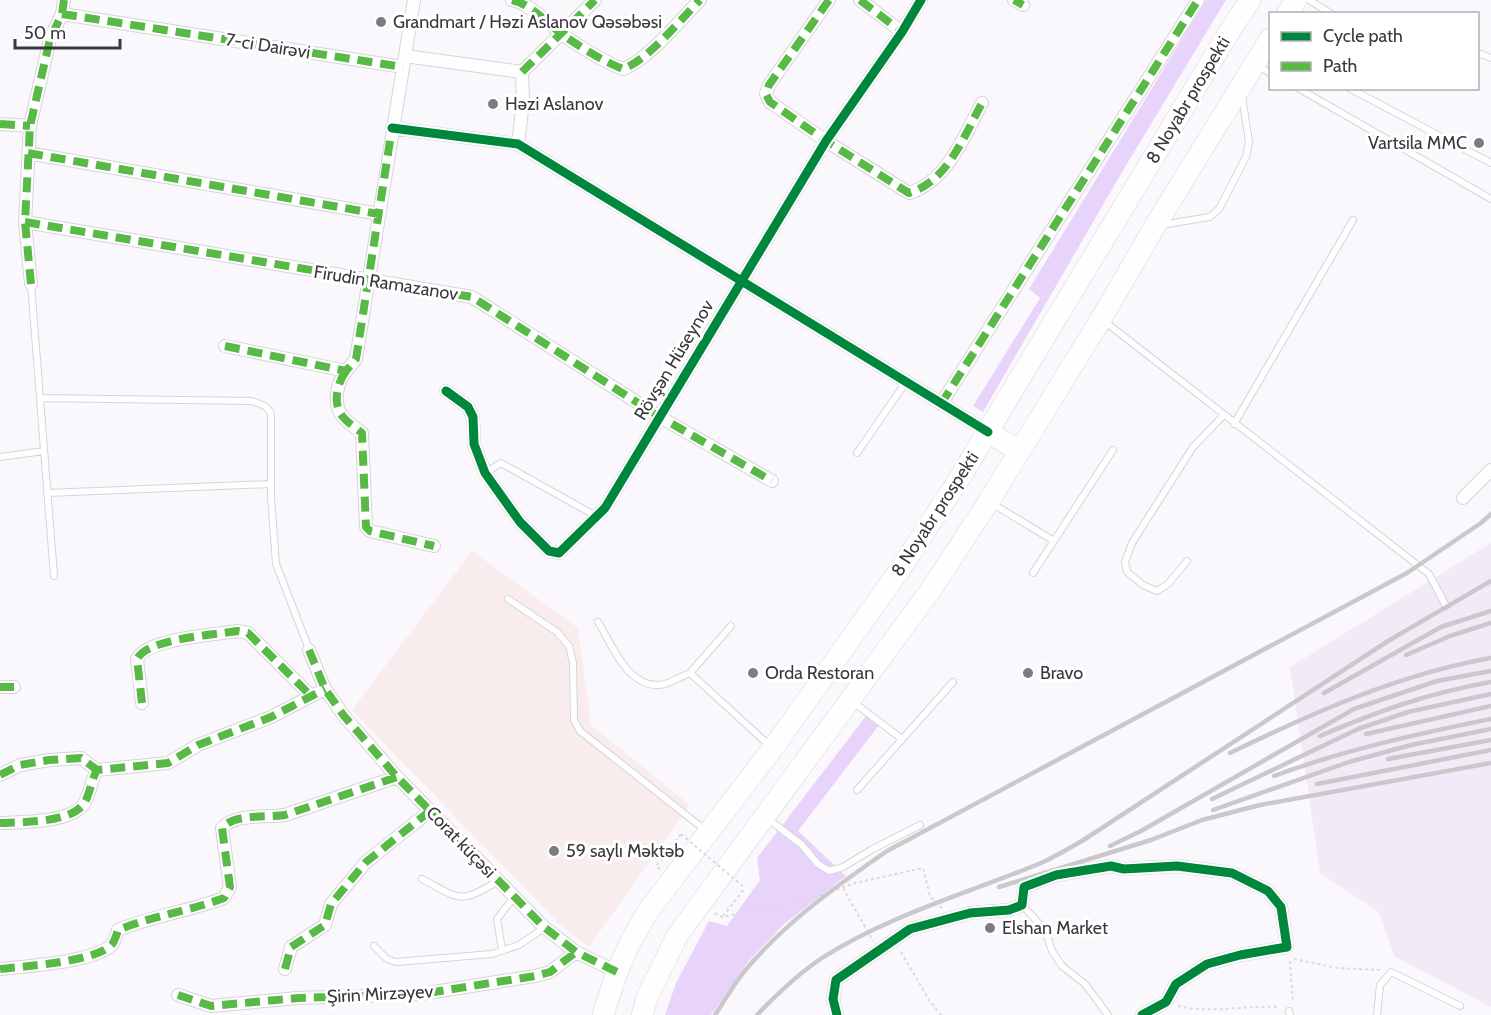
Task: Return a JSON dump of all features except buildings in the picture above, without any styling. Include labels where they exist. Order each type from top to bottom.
[{"type":"highway","name":"8 Noyabr prospekti","points":[[603,1015],[617,972],[648,912],[773,748],[901,568],[987,432],[1250,0]]},
{"type":"highway","name":"8 Noyabr prospekti","points":[[642,1015],[648,995],[677,936],[930,591],[989,501],[1101,319],[1240,87],[1266,55]]},
{"type":"highway","points":[[987,432],[1019,451]]},
{"type":"street","points":[[31,284],[25,222],[30,126],[50,39],[62,14],[64,0]]},
{"type":"street","points":[[414,0],[356,359],[341,378],[337,392],[338,407],[343,417],[362,433],[366,527],[370,531],[434,546]]},
{"type":"street","points":[[512,0],[535,12],[561,33],[623,69],[654,46],[700,0]]},
{"type":"street","points":[[518,144],[523,102],[522,72],[595,0]]},
{"type":"street","points":[[829,0],[769,85],[766,94],[770,102],[826,141],[909,193],[921,190],[947,166],[982,103]]},
{"type":"street","points":[[860,0],[902,32]]},
{"type":"street","name":"Rövşən Hüseynov","points":[[446,391],[468,407],[473,417],[474,444],[485,473],[520,522],[549,551],[559,553],[604,508],[826,141],[902,32],[921,0]]},
{"type":"street","points":[[941,404],[1198,0]]},
{"type":"street","name":"7-ci Dairəvi","points":[[62,14],[404,62],[522,72]]},
{"type":"street","points":[[0,124],[30,126]]},
{"type":"street","points":[[392,128],[518,144],[987,432]]},
{"type":"street","points":[[27,153],[379,214]]},
{"type":"street","name":"Firudin Ramazanov","points":[[25,222],[472,297],[660,417],[772,481]]},
{"type":"street","points":[[225,346],[346,371]]},
{"type":"street","points":[[1462,498],[1491,470]]},
{"type":"street","points":[[142,703],[137,659],[140,653],[159,644],[237,631],[248,633],[312,696]]},
{"type":"street","name":"Corat küçəsi","points":[[309,650],[325,689],[344,716],[397,777],[544,927],[576,952],[617,972]]},
{"type":"street","points":[[0,687],[14,687]]},
{"type":"street","points":[[0,775],[20,765],[49,760],[81,758],[97,770],[168,763],[198,745],[271,717],[325,689]]},
{"type":"street","points":[[0,823],[45,820],[73,813],[84,804],[92,778],[97,770]]},
{"type":"street","points":[[0,969],[70,961],[103,951],[112,944],[118,930],[224,898],[230,887],[222,828],[227,821],[245,817],[267,818],[285,815],[397,777]]},
{"type":"street","points":[[285,969],[291,947],[325,925],[331,904],[366,862],[430,810]]},
{"type":"street","points":[[837,1015],[832,999],[836,980],[910,928],[970,913],[1009,910],[1022,905],[1024,887],[1056,875],[1111,866],[1124,869],[1177,866],[1232,873],[1268,891],[1281,907],[1287,947],[1207,964],[1176,984],[1166,1002],[1142,1015]]},
{"type":"street","name":"Şirin Mirzəyev","points":[[178,994],[212,1011],[298,998],[421,994],[550,972],[576,952]]},
{"type":"lane","points":[[1309,0],[1329,12]]},
{"type":"lane","points":[[1155,226],[1210,217],[1219,209],[1246,157],[1249,142],[1240,87]]},
{"type":"lane","points":[[1301,90],[1491,199]]},
{"type":"lane","points":[[1353,90],[1491,163]]},
{"type":"lane","points":[[1234,424],[1353,220]]},
{"type":"lane","points":[[31,284],[54,576]]},
{"type":"lane","points":[[1101,319],[1223,416],[1430,574],[1446,606]]},
{"type":"lane","points":[[857,453],[906,382]]},
{"type":"lane","points":[[40,398],[252,401],[265,405],[271,413],[271,484],[276,564],[309,650]]},
{"type":"lane","points":[[1187,561],[1168,584],[1157,591],[1143,585],[1127,572],[1125,562],[1132,543],[1193,447],[1223,416]]},
{"type":"lane","points":[[1033,573],[1113,450]]},
{"type":"lane","points":[[0,458],[44,451]]},
{"type":"lane","points":[[485,473],[501,463],[596,516]]},
{"type":"lane","points":[[47,493],[271,484]]},
{"type":"lane","points":[[989,501],[1054,541]]},
{"type":"lane","points":[[508,599],[557,632],[569,646],[573,663],[574,720],[580,730],[708,833]]},
{"type":"lane","points":[[598,622],[628,671],[639,681],[661,685],[690,673],[731,626]]},
{"type":"lane","points":[[690,673],[773,748]]},
{"type":"lane","points":[[858,790],[952,682]]},
{"type":"lane","points":[[850,699],[902,740]]},
{"type":"lane","points":[[764,816],[802,845],[818,864],[829,871],[843,867],[870,850],[920,825]]},
{"type":"lane","points":[[422,879],[458,898],[474,895],[498,881]]},
{"type":"lane","points":[[502,950],[496,919],[514,897]]},
{"type":"lane","points":[[1022,905],[1044,930],[1062,966],[1085,984],[1108,1015]]},
{"type":"lane","points":[[374,946],[387,959],[396,962],[492,954],[519,945],[544,927]]},
{"type":"lane","points":[[1377,1015],[1380,986],[1391,972],[1460,1006]]},
{"type":"path","points":[[656,866],[681,834],[745,888],[722,917]]},
{"type":"path","points":[[700,904],[722,917],[806,900],[842,887],[923,868],[930,896],[941,907],[946,919]]},
{"type":"path","points":[[842,887],[861,923],[880,949],[900,950],[929,1000],[941,1015]]},
{"type":"path","points":[[1166,1002],[1203,1010],[1259,1006],[1281,1007],[1289,1013],[1294,1008],[1290,958],[1338,968],[1391,972]]},
{"type":"shaded area","points":[[1206,0],[1226,0],[1122,172],[983,412],[973,406],[1040,298],[1029,289]]},
{"type":"shaded area","points":[[1491,543],[1491,1007],[1394,956],[1379,912],[1320,873],[1290,667]]},
{"type":"shaded area","points":[[472,551],[578,628],[591,725],[690,805],[589,947],[560,925],[352,710]]},
{"type":"shaded area","points":[[866,716],[879,725],[798,831],[846,876],[783,925],[748,962],[711,1015],[665,1015],[676,983],[709,921],[727,926],[760,880],[757,858]]},
{"type":"railway","points":[[715,1015],[743,973],[775,938],[829,893],[887,851],[1407,573],[1491,514]]},
{"type":"railway","points":[[757,1015],[780,992],[822,958],[874,929],[1041,863],[1082,841],[1388,641],[1491,581]]},
{"type":"railway","points":[[1324,693],[1441,627],[1491,611]]},
{"type":"railway","points":[[1406,655],[1450,636],[1491,623]]},
{"type":"railway","points":[[1230,753],[1357,696],[1423,674],[1491,658]]},
{"type":"railway","points":[[1110,846],[1141,831],[1354,709],[1437,681],[1491,671]]},
{"type":"railway","points":[[1320,736],[1404,704],[1491,682]]},
{"type":"railway","points":[[1212,799],[1358,729],[1408,712],[1491,694]]},
{"type":"railway","points":[[1366,734],[1491,706]]},
{"type":"railway","points":[[1274,776],[1381,743],[1491,719]]},
{"type":"railway","points":[[1213,810],[1349,762],[1411,745],[1491,729]]},
{"type":"railway","points":[[1388,759],[1491,740]]},
{"type":"railway","points":[[1317,784],[1491,750]]},
{"type":"railway","points":[[999,887],[1151,840],[1202,820],[1260,805],[1491,763]]},
{"type":"marked path","points":[[31,284],[25,222],[30,126],[50,39],[62,14],[64,0]]},
{"type":"marked path","points":[[512,0],[531,9],[581,47],[623,69],[643,57],[700,0]]},
{"type":"marked path","points":[[522,72],[595,0]]},
{"type":"marked path","points":[[829,0],[769,85],[766,94],[770,102],[826,141],[909,193],[923,187],[944,168],[961,143],[982,103]]},
{"type":"marked path","points":[[860,0],[902,32]]},
{"type":"marked path","points":[[1014,0],[1023,5]]},
{"type":"marked path","points":[[941,404],[1198,0]]},
{"type":"marked path","points":[[62,14],[403,67]]},
{"type":"marked path","points":[[0,124],[30,126]]},
{"type":"marked path","points":[[225,346],[346,371],[356,359],[392,128]]},
{"type":"marked path","points":[[28,153],[379,214]]},
{"type":"marked path","points":[[25,222],[472,297],[660,417],[772,481]]},
{"type":"marked path","points":[[346,371],[338,387],[337,400],[343,417],[362,433],[366,527],[370,531],[434,546]]},
{"type":"marked path","points":[[142,703],[137,659],[144,652],[168,642],[237,631],[248,633],[311,696]]},
{"type":"marked path","points":[[309,650],[325,689],[344,716],[397,777],[544,927],[576,952],[617,972]]},
{"type":"marked path","points":[[0,687],[14,687]]},
{"type":"marked path","points":[[0,823],[32,822],[67,815],[83,805],[97,770],[168,763],[198,745],[271,717],[325,689]]},
{"type":"marked path","points":[[0,775],[20,765],[81,758],[97,770]]},
{"type":"marked path","points":[[0,969],[61,962],[93,955],[113,943],[118,930],[224,898],[230,887],[222,828],[228,823],[243,818],[285,815],[397,777]]},
{"type":"marked path","points":[[285,969],[291,947],[325,925],[331,904],[366,862],[431,810]]},
{"type":"marked path","points":[[178,995],[211,1006],[298,998],[421,994],[550,972],[576,952]]},
{"type":"cycle path","points":[[446,391],[468,407],[473,417],[474,444],[485,473],[520,522],[549,551],[559,553],[605,508],[826,141],[902,32],[921,0]]},
{"type":"cycle path","points":[[392,128],[518,144],[988,432]]},
{"type":"cycle path","points":[[837,1015],[833,999],[836,980],[910,929],[970,913],[1009,910],[1022,905],[1024,887],[1056,875],[1111,866],[1124,869],[1177,866],[1232,873],[1268,891],[1281,907],[1287,947],[1240,955],[1207,964],[1176,984],[1166,1002],[1142,1015]]},
{"type":"place","name":"Grandmart / Həzi Aslanov Qəsəbəsi","points":[[381,22]]},
{"type":"place","name":"Həzi Aslanov","points":[[493,104]]},
{"type":"place","name":"Vartsila MMC","points":[[1479,143]]},
{"type":"place","name":"Orda Restoran","points":[[753,673]]},
{"type":"place","name":"Bravo","points":[[1028,673]]},
{"type":"place","name":"59 saylı Məktəb","points":[[554,851]]},
{"type":"place","name":"Elshan Market","points":[[990,928]]}]
